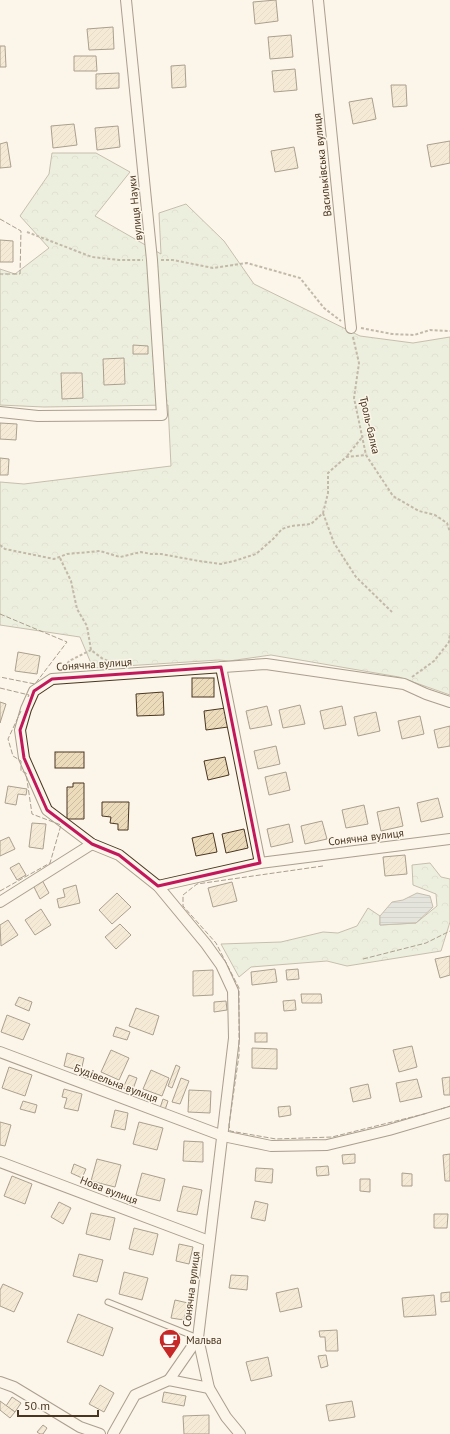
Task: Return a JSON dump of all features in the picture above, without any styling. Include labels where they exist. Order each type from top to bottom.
[{"type":"street","name":"вулиця Науки","points":[[0,412],[38,416],[162,415],[152,260],[126,0]]},
{"type":"street","name":"Васильківська вулиця","points":[[318,0],[351,328]]},
{"type":"street","name":"Сонячна вулиця","points":[[240,1434],[226,1417],[209,1388],[198,1338],[234,1038],[233,991],[221,965],[158,886],[119,855],[92,844],[47,810],[24,758],[20,730],[26,709],[34,691],[52,679],[266,664],[404,684],[426,694],[450,702]]},
{"type":"street","points":[[221,667],[260,863]]},
{"type":"street","name":"Сонячна вулиця","points":[[158,886],[260,863],[450,839]]},
{"type":"street","points":[[0,902],[92,844]]},
{"type":"street","name":"Будівельна вулиця","points":[[0,1052],[223,1136]]},
{"type":"street","points":[[223,1136],[271,1146],[327,1145],[389,1130],[450,1112]]},
{"type":"street","name":"Нова вулиця","points":[[0,1162],[209,1241]]},
{"type":"street","points":[[113,1434],[135,1395],[170,1380],[198,1338]]},
{"type":"street","points":[[170,1380],[209,1388]]},
{"type":"street","points":[[0,1382],[14,1387],[80,1427],[100,1434]]},
{"type":"lane","points":[[108,1302],[198,1338]]},
{"type":"path","points":[[28,232],[92,257],[119,260],[173,260],[213,268],[247,264],[300,278],[324,308],[351,328],[360,328],[392,334],[414,335],[430,330],[450,331]]},
{"type":"path","name":"Троль-балка","points":[[351,328],[359,363],[354,398],[366,455],[393,496],[419,511],[435,514],[447,523],[450,532]]},
{"type":"path","points":[[362,436],[346,457],[328,473],[328,492],[323,513],[334,543],[356,577],[392,612]]},
{"type":"path","points":[[346,457],[366,455]]},
{"type":"path","points":[[0,545],[5,549],[54,559],[67,554],[100,552],[120,557],[141,552],[161,554],[199,562],[221,564],[256,554],[282,529],[291,526],[310,524],[323,513]]},
{"type":"path","points":[[60,557],[71,582],[77,609],[87,626],[91,650],[103,659],[122,666]]},
{"type":"path","points":[[404,684],[416,673],[434,661],[449,641],[450,633]]},
{"type":"path","points":[[52,679],[64,672],[69,661],[91,650]]},
{"type":"highlighted area","points":[[221,667],[260,863],[158,886],[119,855],[92,844],[47,810],[24,758],[20,730],[34,691],[52,679]]},
{"type":"green space","points":[[52,153],[96,153],[130,172],[95,216],[161,254],[159,213],[186,204],[224,241],[254,284],[360,336],[413,343],[450,337],[450,695],[399,677],[271,655],[229,661],[219,660],[93,668],[80,637],[0,625],[0,482],[24,484],[171,466],[168,405],[44,407],[0,405],[0,269],[15,274],[49,248],[20,216],[49,174]]},
{"type":"green space","points":[[430,863],[441,877],[450,879],[450,922],[441,951],[347,966],[327,961],[251,967],[239,977],[221,944],[281,942],[323,932],[338,933],[357,926],[368,908],[380,916],[380,925],[416,923],[437,906],[436,894],[413,885],[412,865]]},
{"type":"shaded area","points":[[417,893],[430,896],[433,907],[416,923],[380,925],[380,916],[392,902],[403,900]]},
{"type":"building","points":[[276,0],[278,21],[255,24],[253,2]]},
{"type":"building","points":[[113,27],[114,49],[89,50],[87,29]]},
{"type":"building","points":[[291,35],[293,57],[270,59],[268,37]]},
{"type":"building","points":[[0,46],[5,46],[6,67],[0,67]]},
{"type":"building","points":[[74,56],[96,56],[97,71],[74,71]]},
{"type":"building","points":[[185,65],[186,87],[172,88],[171,66]]},
{"type":"building","points":[[295,69],[297,90],[274,92],[272,71]]},
{"type":"building","points":[[119,73],[119,88],[96,89],[96,74]]},
{"type":"building","points":[[391,85],[406,85],[407,106],[393,107]]},
{"type":"building","points":[[372,98],[376,119],[353,124],[349,102]]},
{"type":"building","points":[[74,124],[77,145],[53,148],[51,126]]},
{"type":"building","points":[[118,126],[120,147],[97,150],[95,128]]},
{"type":"building","points":[[450,141],[450,163],[431,167],[427,145]]},
{"type":"building","points":[[7,142],[11,167],[0,168],[0,144]]},
{"type":"building","points":[[294,147],[298,168],[275,172],[271,151]]},
{"type":"building","points":[[0,240],[13,241],[13,262],[0,262]]},
{"type":"building","points":[[133,345],[148,346],[148,354],[133,354]]},
{"type":"building","points":[[124,358],[125,384],[104,385],[103,359]]},
{"type":"building","points":[[61,373],[82,373],[83,398],[62,399]]},
{"type":"building","points":[[0,423],[17,424],[16,440],[0,439]]},
{"type":"building","points":[[0,458],[9,459],[8,475],[0,475]]},
{"type":"building","points":[[18,652],[40,656],[37,674],[15,671]]},
{"type":"building","points":[[192,678],[214,678],[214,697],[192,697]]},
{"type":"building","points":[[163,692],[164,715],[137,716],[136,694]]},
{"type":"building","points":[[0,702],[6,704],[0,723]]},
{"type":"building","points":[[300,705],[305,724],[283,728],[279,710]]},
{"type":"building","points":[[267,706],[272,725],[250,729],[246,711]]},
{"type":"building","points":[[342,706],[346,725],[324,729],[320,711]]},
{"type":"building","points":[[226,708],[228,727],[206,730],[204,711]]},
{"type":"building","points":[[376,712],[380,731],[358,736],[354,717]]},
{"type":"building","points":[[420,716],[424,734],[402,739],[398,721]]},
{"type":"building","points":[[450,726],[450,746],[438,748],[434,730]]},
{"type":"building","points":[[276,746],[280,764],[258,769],[254,751]]},
{"type":"building","points":[[55,752],[84,752],[84,768],[55,768]]},
{"type":"building","points":[[225,757],[229,775],[208,780],[204,761]]},
{"type":"building","points":[[286,772],[290,790],[269,795],[265,777]]},
{"type":"building","points":[[73,783],[84,783],[84,819],[67,819],[67,787],[73,787]]},
{"type":"building","points":[[8,786],[27,789],[26,795],[18,794],[16,805],[5,803]]},
{"type":"building","points":[[438,798],[443,817],[421,822],[417,803]]},
{"type":"building","points":[[102,802],[129,802],[128,830],[118,830],[118,824],[110,823],[111,817],[102,816]]},
{"type":"building","points":[[364,805],[368,824],[346,828],[342,810]]},
{"type":"building","points":[[399,807],[403,826],[381,831],[377,812]]},
{"type":"building","points":[[322,821],[327,839],[305,844],[301,826]]},
{"type":"building","points":[[32,823],[46,824],[43,849],[29,847]]},
{"type":"building","points":[[289,824],[293,842],[271,847],[267,829]]},
{"type":"building","points":[[244,829],[248,848],[226,853],[222,834]]},
{"type":"building","points":[[213,833],[217,852],[196,856],[192,838]]},
{"type":"building","points":[[9,837],[15,849],[0,856],[0,841]]},
{"type":"building","points":[[405,855],[407,874],[385,876],[383,857]]},
{"type":"building","points":[[19,863],[26,875],[17,880],[10,868]]},
{"type":"building","points":[[42,880],[49,893],[40,899],[33,885]]},
{"type":"building","points":[[232,882],[237,901],[213,907],[208,888]]},
{"type":"building","points":[[76,885],[80,903],[59,908],[57,899],[65,897],[63,889]]},
{"type":"building","points":[[117,893],[131,907],[112,924],[99,910]]},
{"type":"building","points":[[41,909],[51,925],[35,935],[25,920]]},
{"type":"building","points":[[8,920],[18,935],[1,946],[0,925]]},
{"type":"building","points":[[120,924],[131,935],[116,949],[105,937]]},
{"type":"building","points":[[450,956],[450,975],[440,978],[435,959]]},
{"type":"building","points":[[275,969],[277,982],[252,985],[251,972]]},
{"type":"building","points":[[298,969],[299,979],[287,980],[286,970]]},
{"type":"building","points":[[213,970],[213,995],[193,996],[193,971]]},
{"type":"building","points":[[301,994],[321,994],[322,1003],[302,1003]]},
{"type":"building","points":[[19,997],[32,1002],[29,1011],[15,1005]]},
{"type":"building","points":[[295,1000],[296,1010],[284,1011],[283,1001]]},
{"type":"building","points":[[226,1001],[227,1010],[214,1012],[214,1002]]},
{"type":"building","points":[[136,1008],[159,1016],[153,1035],[129,1026]]},
{"type":"building","points":[[7,1015],[30,1024],[23,1040],[1,1032]]},
{"type":"building","points":[[116,1027],[130,1032],[127,1040],[113,1036]]},
{"type":"building","points":[[255,1033],[267,1033],[267,1042],[255,1042]]},
{"type":"building","points":[[412,1046],[417,1067],[399,1072],[393,1050]]},
{"type":"building","points":[[252,1048],[277,1049],[277,1069],[252,1068]]},
{"type":"building","points":[[111,1050],[129,1058],[119,1080],[101,1072]]},
{"type":"building","points":[[67,1053],[84,1058],[81,1071],[64,1066]]},
{"type":"building","points":[[176,1065],[180,1067],[172,1088],[168,1086]]},
{"type":"building","points":[[9,1067],[32,1075],[25,1096],[2,1088]]},
{"type":"building","points":[[151,1070],[169,1078],[162,1096],[143,1089]]},
{"type":"building","points":[[129,1075],[137,1078],[132,1092],[123,1088]]},
{"type":"building","points":[[450,1077],[450,1095],[444,1095],[442,1078]]},
{"type":"building","points":[[181,1078],[189,1081],[180,1104],[172,1102]]},
{"type":"building","points":[[417,1079],[422,1097],[400,1102],[396,1083]]},
{"type":"building","points":[[368,1084],[371,1098],[353,1102],[350,1088]]},
{"type":"building","points":[[64,1089],[82,1094],[78,1111],[64,1108],[67,1098],[62,1097]]},
{"type":"building","points":[[189,1090],[211,1091],[210,1113],[188,1112]]},
{"type":"building","points":[[163,1099],[168,1101],[165,1110],[160,1108]]},
{"type":"building","points":[[23,1101],[37,1105],[35,1113],[20,1109]]},
{"type":"building","points":[[290,1106],[291,1115],[279,1117],[278,1107]]},
{"type":"building","points":[[115,1110],[128,1113],[125,1130],[111,1127]]},
{"type":"building","points":[[0,1122],[11,1125],[5,1146],[0,1145]]},
{"type":"building","points":[[139,1122],[163,1128],[157,1150],[133,1144]]},
{"type":"building","points":[[184,1141],[203,1142],[203,1162],[183,1161]]},
{"type":"building","points":[[355,1154],[355,1163],[343,1164],[342,1155]]},
{"type":"building","points":[[450,1154],[450,1181],[445,1181],[443,1155]]},
{"type":"building","points":[[97,1159],[121,1165],[115,1187],[91,1181]]},
{"type":"building","points":[[74,1164],[86,1169],[82,1178],[71,1173]]},
{"type":"building","points":[[328,1166],[329,1175],[317,1176],[316,1167]]},
{"type":"building","points":[[256,1168],[273,1169],[272,1183],[255,1181]]},
{"type":"building","points":[[142,1173],[165,1179],[160,1201],[136,1195]]},
{"type":"building","points":[[402,1173],[412,1174],[412,1186],[402,1186]]},
{"type":"building","points":[[12,1176],[32,1184],[25,1204],[4,1196]]},
{"type":"building","points":[[360,1179],[370,1179],[370,1192],[360,1191]]},
{"type":"building","points":[[183,1186],[202,1190],[197,1215],[177,1211]]},
{"type":"building","points":[[255,1201],[268,1204],[265,1221],[251,1218]]},
{"type":"building","points":[[59,1202],[71,1208],[63,1224],[51,1217]]},
{"type":"building","points":[[91,1213],[115,1218],[110,1240],[86,1234]]},
{"type":"building","points":[[434,1214],[448,1214],[447,1228],[434,1228]]},
{"type":"building","points":[[134,1228],[158,1234],[153,1255],[129,1249]]},
{"type":"building","points":[[179,1244],[193,1247],[189,1264],[176,1261]]},
{"type":"building","points":[[79,1254],[103,1260],[97,1282],[73,1276]]},
{"type":"building","points":[[124,1272],[148,1278],[142,1300],[119,1294]]},
{"type":"building","points":[[231,1275],[248,1276],[247,1290],[229,1288]]},
{"type":"building","points":[[3,1284],[23,1293],[14,1312],[0,1306],[0,1290]]},
{"type":"building","points":[[298,1288],[302,1307],[280,1312],[276,1293]]},
{"type":"building","points":[[450,1292],[450,1301],[441,1302],[441,1293]]},
{"type":"building","points":[[434,1295],[436,1315],[404,1317],[402,1298]]},
{"type":"building","points":[[175,1300],[188,1303],[184,1320],[171,1318]]},
{"type":"building","points":[[78,1314],[113,1328],[103,1356],[67,1342]]},
{"type":"building","points":[[337,1330],[338,1351],[326,1351],[325,1337],[320,1337],[319,1331]]},
{"type":"building","points":[[326,1355],[328,1366],[321,1368],[318,1356]]},
{"type":"building","points":[[268,1357],[272,1376],[251,1381],[246,1362]]},
{"type":"building","points":[[100,1385],[114,1393],[104,1412],[89,1404]]},
{"type":"building","points":[[164,1392],[186,1396],[184,1406],[162,1402]]},
{"type":"building","points":[[12,1397],[21,1403],[15,1412],[6,1406]]},
{"type":"building","points":[[0,1401],[15,1412],[10,1418],[0,1410]]},
{"type":"building","points":[[352,1401],[355,1417],[329,1421],[326,1405]]},
{"type":"building","points":[[209,1415],[209,1434],[184,1434],[183,1416]]},
{"type":"building","points":[[43,1425],[47,1428],[43,1434],[40,1434],[37,1432]]},
{"type":"fence","points":[[0,219],[21,231],[20,274],[0,274]]},
{"type":"fence","points":[[0,614],[67,642],[35,684],[0,677]]},
{"type":"fence","points":[[0,688],[29,695],[28,697]]},
{"type":"fence","points":[[0,891],[50,863],[61,825],[32,814],[26,773],[21,771],[21,761],[13,756],[8,739],[21,711]]},
{"type":"fence","points":[[323,866],[197,884],[183,895],[183,906],[216,943],[239,988],[239,1055],[229,1125],[230,1131],[276,1139],[332,1137],[428,1113]]},
{"type":"fence","points":[[363,959],[426,943],[450,931]]},
{"type":"fence","points":[[441,1109],[450,1106]]},
{"type":"place","name":"Мальва","points":[[170,1360]]}]
